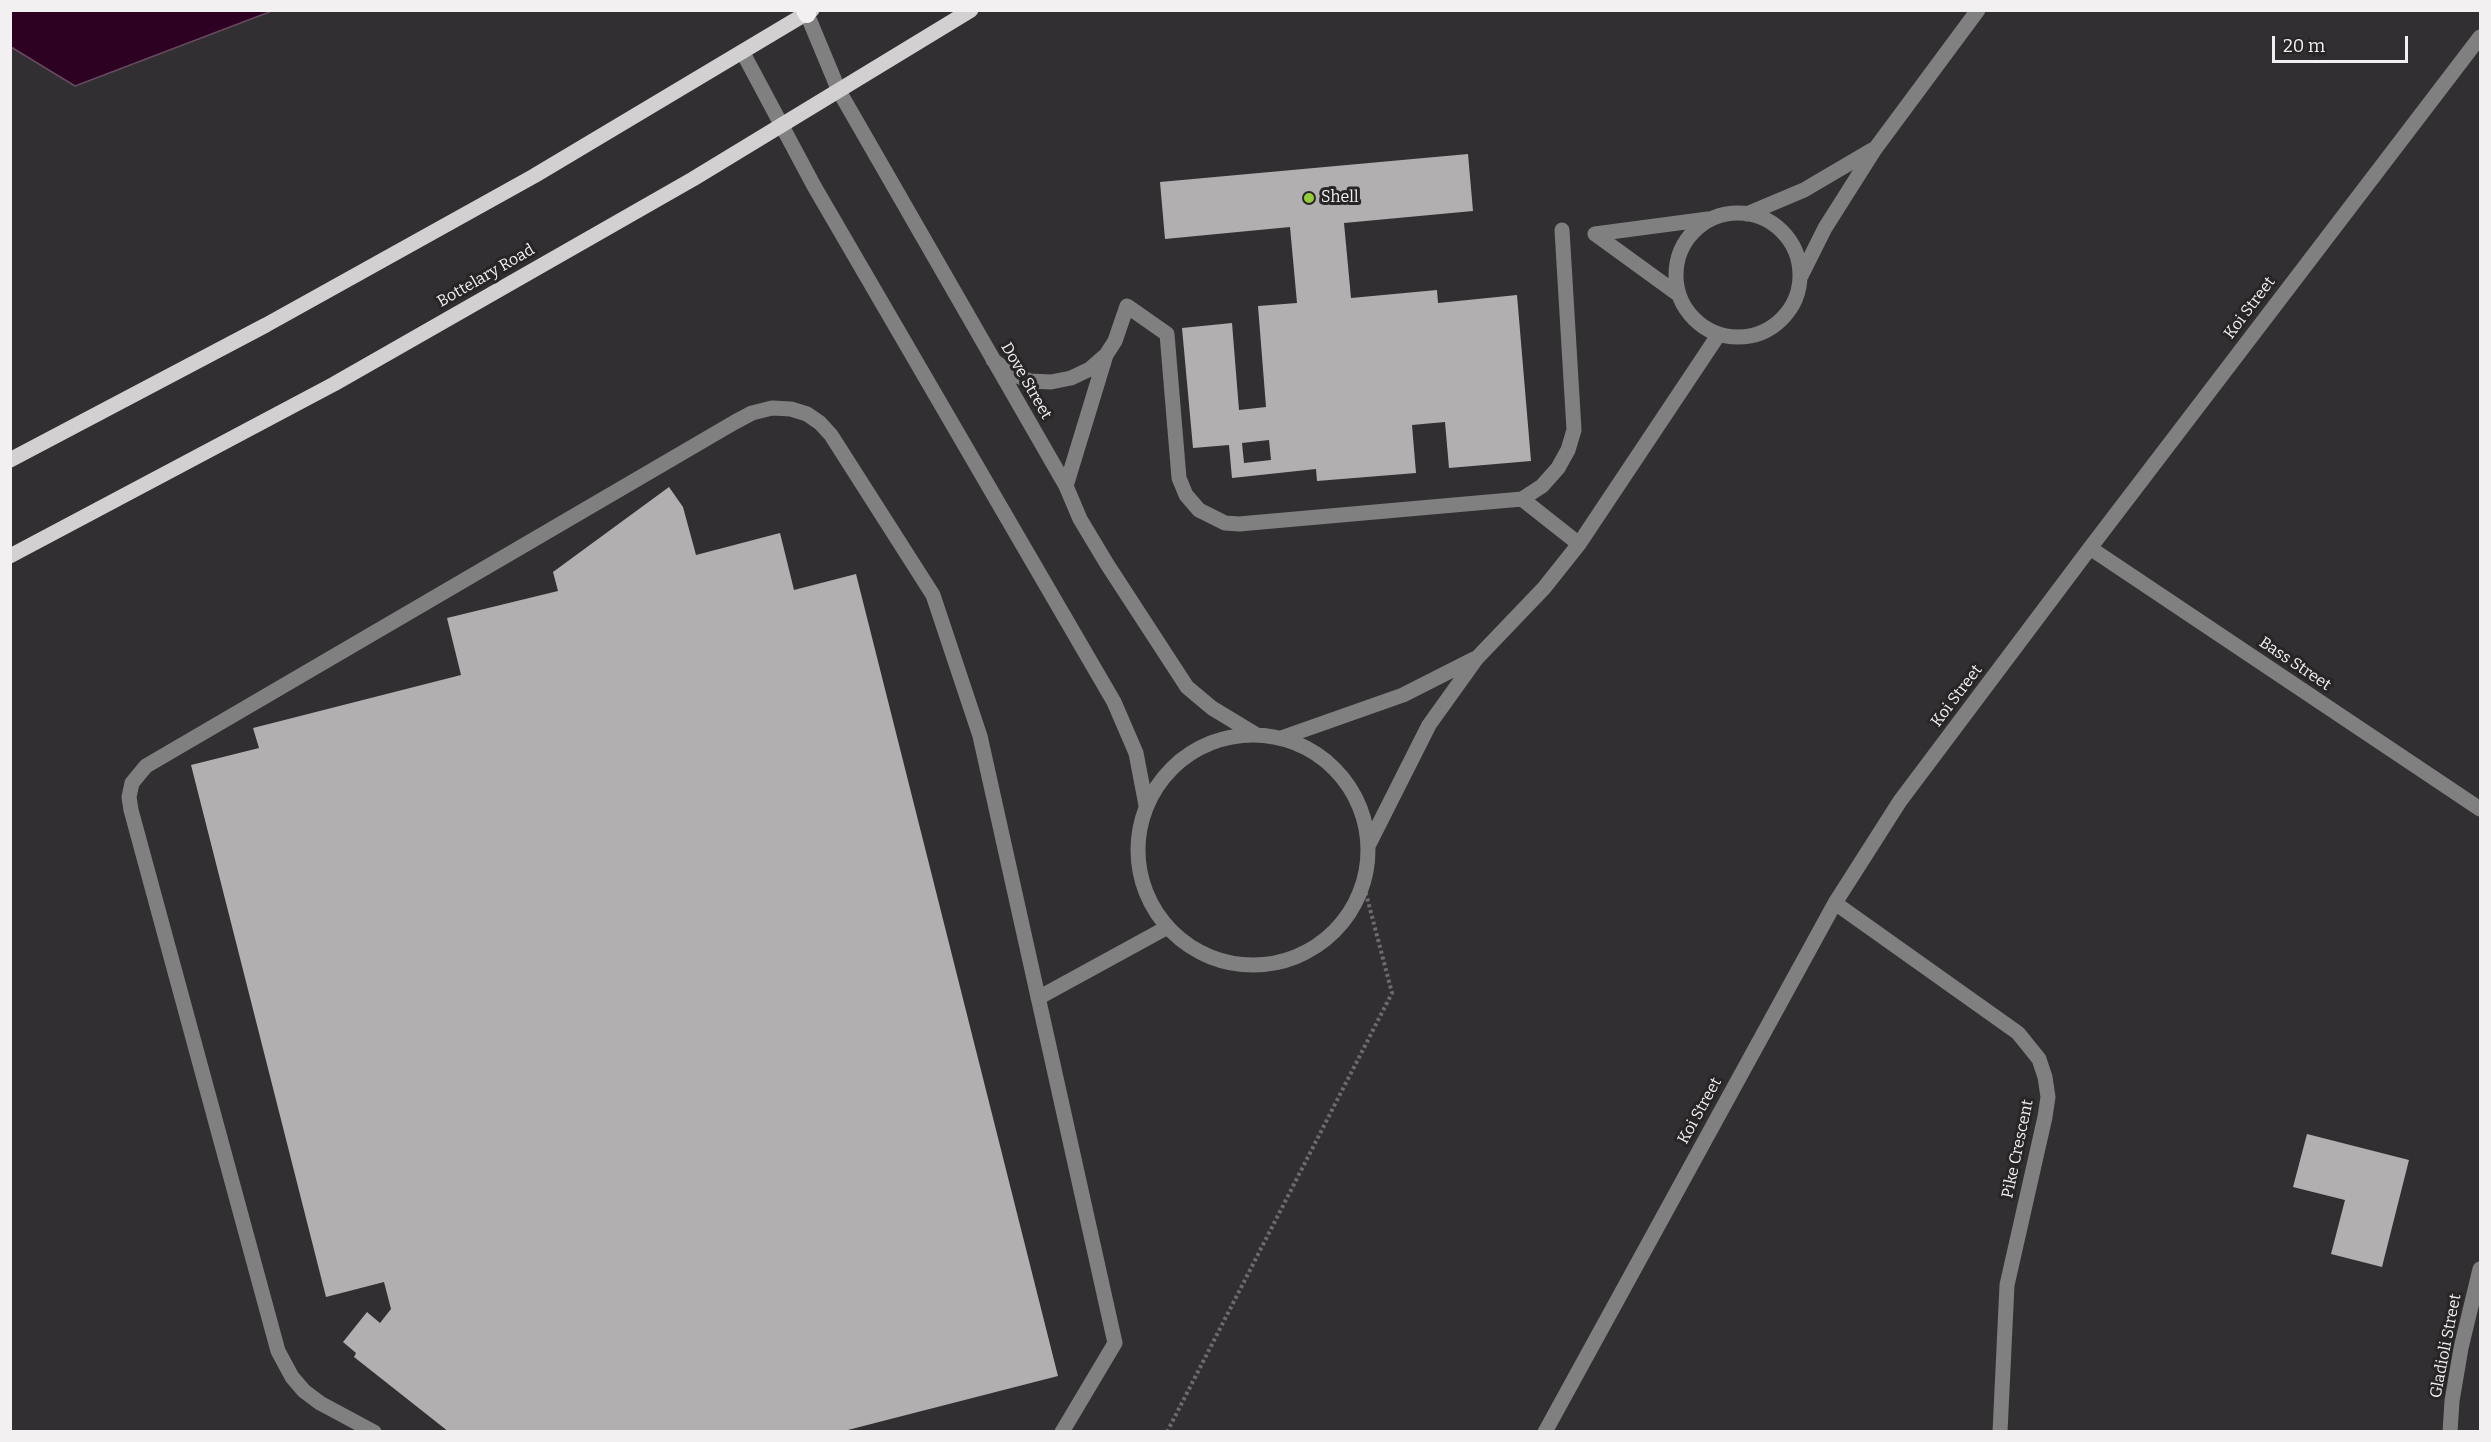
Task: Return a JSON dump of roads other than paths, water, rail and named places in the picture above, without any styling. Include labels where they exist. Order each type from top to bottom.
[{"type":"main road","name":"Bottelary Road","points":[[10,556],[334,384],[693,179],[971,10]]},
{"type":"main road","points":[[10,460],[276,320],[534,176],[808,12]]},
{"type":"street","points":[[1713,219],[1697,229],[1686,242],[1678,259],[1676,277],[1679,295],[1688,312],[1702,326],[1719,334],[1738,337],[1757,334],[1774,326],[1788,312],[1797,296],[1801,276],[1825,228],[1875,149],[1978,10]]},
{"type":"street","name":"Dove Street","points":[[808,12],[839,91],[1066,486],[1080,519],[1096,546],[1187,687],[1212,708],[1255,735]]},
{"type":"street","name":"Koi Street","points":[[1545,1431],[1835,903],[1900,801],[2090,548],[2481,37]]},
{"type":"street","name":"Dove Street","points":[[743,53],[814,186],[1114,702],[1136,753],[1146,805]]},
{"type":"street","points":[[1747,214],[1804,190],[1875,149]]},
{"type":"street","points":[[1679,295],[1595,234],[1713,219],[1730,213],[1747,214],[1768,220],[1786,234],[1797,254],[1801,276]]},
{"type":"street","points":[[1066,486],[1106,355],[1115,341],[1127,306],[1167,334],[1179,478],[1186,495],[1199,510],[1225,522],[1239,524],[1522,498],[1542,486],[1558,468],[1568,450],[1574,430],[1562,230]]},
{"type":"street","points":[[1369,844],[1428,725],[1477,658],[1544,588],[1579,544],[1719,334]]},
{"type":"street","points":[[993,360],[1010,373],[1030,381],[1051,382],[1071,378],[1090,369],[1106,355]]},
{"type":"street","points":[[374,1431],[320,1403],[304,1392],[292,1377],[278,1351],[131,810],[129,797],[132,783],[146,766],[752,412],[772,408],[791,409],[820,423],[831,435],[933,595],[980,736],[1115,1343],[1062,1431]]},
{"type":"street","points":[[1522,498],[1579,544]]},
{"type":"street","name":"Bass Street","points":[[2090,548],[2481,809]]},
{"type":"street","points":[[1281,738],[1403,695],[1477,658]]},
{"type":"street","name":"Dove Street","points":[[1255,735],[1281,738],[1315,752],[1342,776],[1361,808],[1369,844],[1364,886],[1348,917],[1324,942],[1293,958],[1259,966],[1224,963],[1193,950],[1166,928],[1148,900],[1138,869],[1138,837],[1146,805],[1164,776],[1189,753],[1220,739],[1255,735]]},
{"type":"street","name":"Pike Crescent","points":[[1835,903],[2018,1033],[2039,1059],[2045,1077],[2048,1097],[2045,1116],[2007,1285],[2000,1431]]},
{"type":"street","points":[[1038,998],[1166,928]]},
{"type":"street","name":"Gladioli Street","points":[[2450,1431],[2452,1401],[2461,1348],[2481,1269]]},
{"type":"place","name":"Shell","points":[[1309,198]]}]
